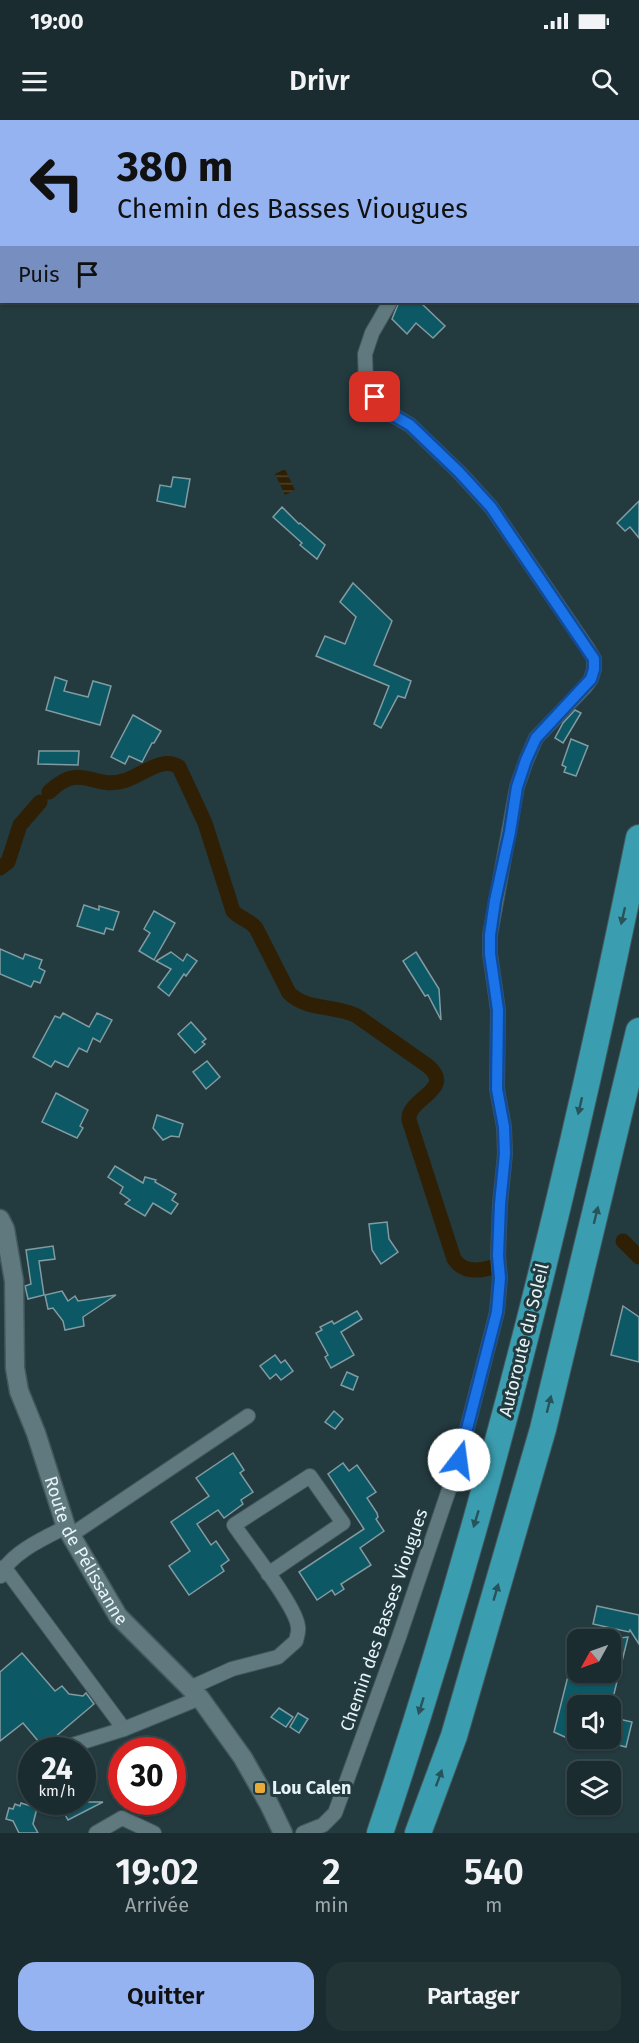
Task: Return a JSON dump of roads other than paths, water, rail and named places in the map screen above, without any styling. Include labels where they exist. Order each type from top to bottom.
[{"type":"highway","name":"Autoroute du Soleil","points":[[380,1833],[409,1747],[499,1444],[561,1191],[639,838]]},
{"type":"highway","points":[[418,1833],[454,1736],[543,1429],[639,1031]]},
{"type":"street","name":"Chemin des Basses Viougues","points":[[303,1833],[323,1824],[335,1813],[399,1637],[459,1460],[480,1383],[497,1312],[500,1278],[498,1256],[500,1204],[505,1154],[504,1127],[497,1089],[498,1010],[490,954],[495,901],[517,787],[526,760],[536,738],[585,687],[594,669],[594,659],[588,649],[491,507],[459,472],[410,425],[384,410],[366,384],[365,354],[372,333],[389,303]]},
{"type":"street","name":"Route de Pélissanne","points":[[0,1219],[5,1229],[14,1281],[15,1368],[19,1391],[36,1433],[69,1532],[118,1616],[196,1693],[243,1758],[283,1833]]},
{"type":"street","points":[[124,1729],[2,1573],[35,1543],[69,1532],[248,1416]]},
{"type":"street","points":[[96,1738],[124,1729],[196,1693],[232,1669],[278,1657],[296,1641],[298,1626],[290,1604],[268,1574],[234,1525],[310,1476],[343,1523],[268,1574]]},
{"type":"street","points":[[96,1833],[122,1818],[154,1833]]},
{"type":"waterway","points":[[49,792],[70,778],[78,777],[112,783],[130,779],[158,765],[172,764],[179,767],[205,823],[233,911],[256,928],[289,993],[304,1003],[357,1016],[428,1066],[435,1074],[437,1081],[434,1088],[410,1112],[409,1120],[454,1259],[467,1269],[493,1267]]},
{"type":"waterway","points":[[0,868],[8,862],[20,825],[40,802]]},
{"type":"waterway","points":[[623,1241],[639,1257]]},
{"type":"place","name":"Lou Calen","points":[[260,1788]]}]
